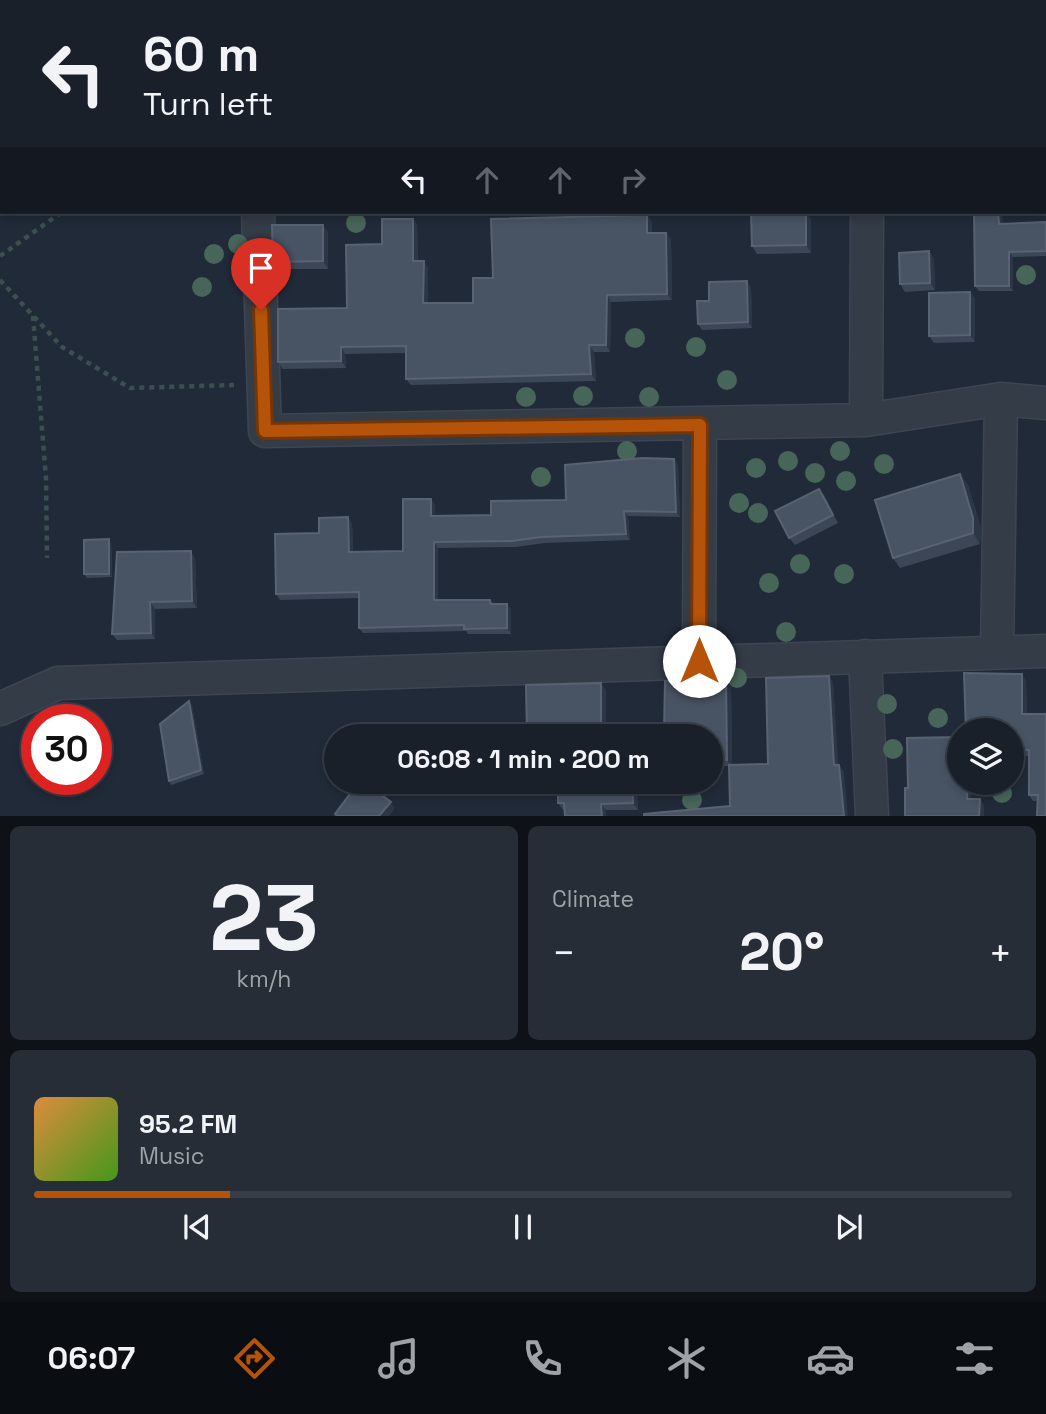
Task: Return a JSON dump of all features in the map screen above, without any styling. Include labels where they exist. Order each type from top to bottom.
[{"type":"street","points":[[258,214],[265,431],[866,420],[1001,400],[1046,403]]},
{"type":"street","points":[[866,420],[867,214]]},
{"type":"street","points":[[997,652],[1001,400]]},
{"type":"street","points":[[699,661],[700,425]]},
{"type":"street","points":[[0,709],[58,683],[1046,650]]},
{"type":"street","points":[[866,656],[872,816]]},
{"type":"path","points":[[0,256],[59,214]]},
{"type":"path","points":[[0,280],[62,346],[130,388],[264,384]]},
{"type":"path","points":[[33,315],[46,479],[47,558]]},
{"type":"building","points":[[751,214],[806,214],[806,245],[752,246]]},
{"type":"building","points":[[974,214],[998,214],[999,224],[1046,222],[1046,251],[1009,252],[1009,286],[975,286]]},
{"type":"building","points":[[647,215],[647,233],[666,233],[667,294],[607,295],[606,345],[589,345],[591,374],[406,379],[406,346],[341,347],[341,361],[278,362],[278,309],[347,308],[346,245],[382,244],[382,219],[413,219],[413,261],[424,261],[423,303],[473,303],[473,278],[493,278],[491,219]]},
{"type":"building","points":[[272,225],[323,225],[323,261],[273,262]]},
{"type":"building","points":[[929,251],[930,283],[900,284],[899,253]]},
{"type":"building","points":[[747,281],[748,322],[698,324],[697,301],[709,301],[709,282]]},
{"type":"building","points":[[970,292],[970,335],[929,336],[929,293]]},
{"type":"building","points":[[642,458],[674,459],[676,512],[624,511],[626,534],[541,537],[512,541],[434,542],[434,600],[490,600],[491,604],[507,604],[507,628],[464,629],[464,625],[359,628],[359,592],[276,594],[275,534],[319,533],[319,518],[348,517],[349,552],[403,551],[403,499],[431,499],[431,516],[491,515],[491,501],[566,500],[565,465]]},
{"type":"building","points":[[960,474],[973,518],[973,533],[893,558],[875,500]]},
{"type":"building","points":[[819,489],[833,515],[789,538],[775,511]]},
{"type":"building","points":[[109,539],[109,574],[84,574],[84,540]]},
{"type":"building","points":[[191,551],[192,601],[150,602],[151,633],[112,634],[117,552]]},
{"type":"building","points":[[964,673],[1022,674],[1022,714],[1046,714],[1046,816],[1037,816],[1038,795],[1029,795],[1029,750],[1024,750],[1024,718],[966,718]]},
{"type":"building","points":[[829,676],[834,765],[839,765],[844,816],[644,816],[730,806],[729,765],[768,764],[766,678]]},
{"type":"building","points":[[726,680],[727,760],[723,760],[723,724],[664,724],[665,681]]},
{"type":"building","points":[[601,683],[601,724],[527,724],[526,685]]},
{"type":"building","points":[[189,701],[201,770],[169,781],[160,724]]},
{"type":"building","points":[[947,737],[947,795],[967,795],[967,799],[980,799],[979,816],[905,816],[905,788],[908,788],[907,738]]},
{"type":"building","points":[[350,794],[380,794],[391,802],[379,816],[335,814]]},
{"type":"building","points":[[558,794],[633,794],[633,803],[601,804],[602,816],[565,816],[564,803],[558,803]]},
{"type":"route","points":[[261,310],[265,431],[700,425],[699,661]]}]
